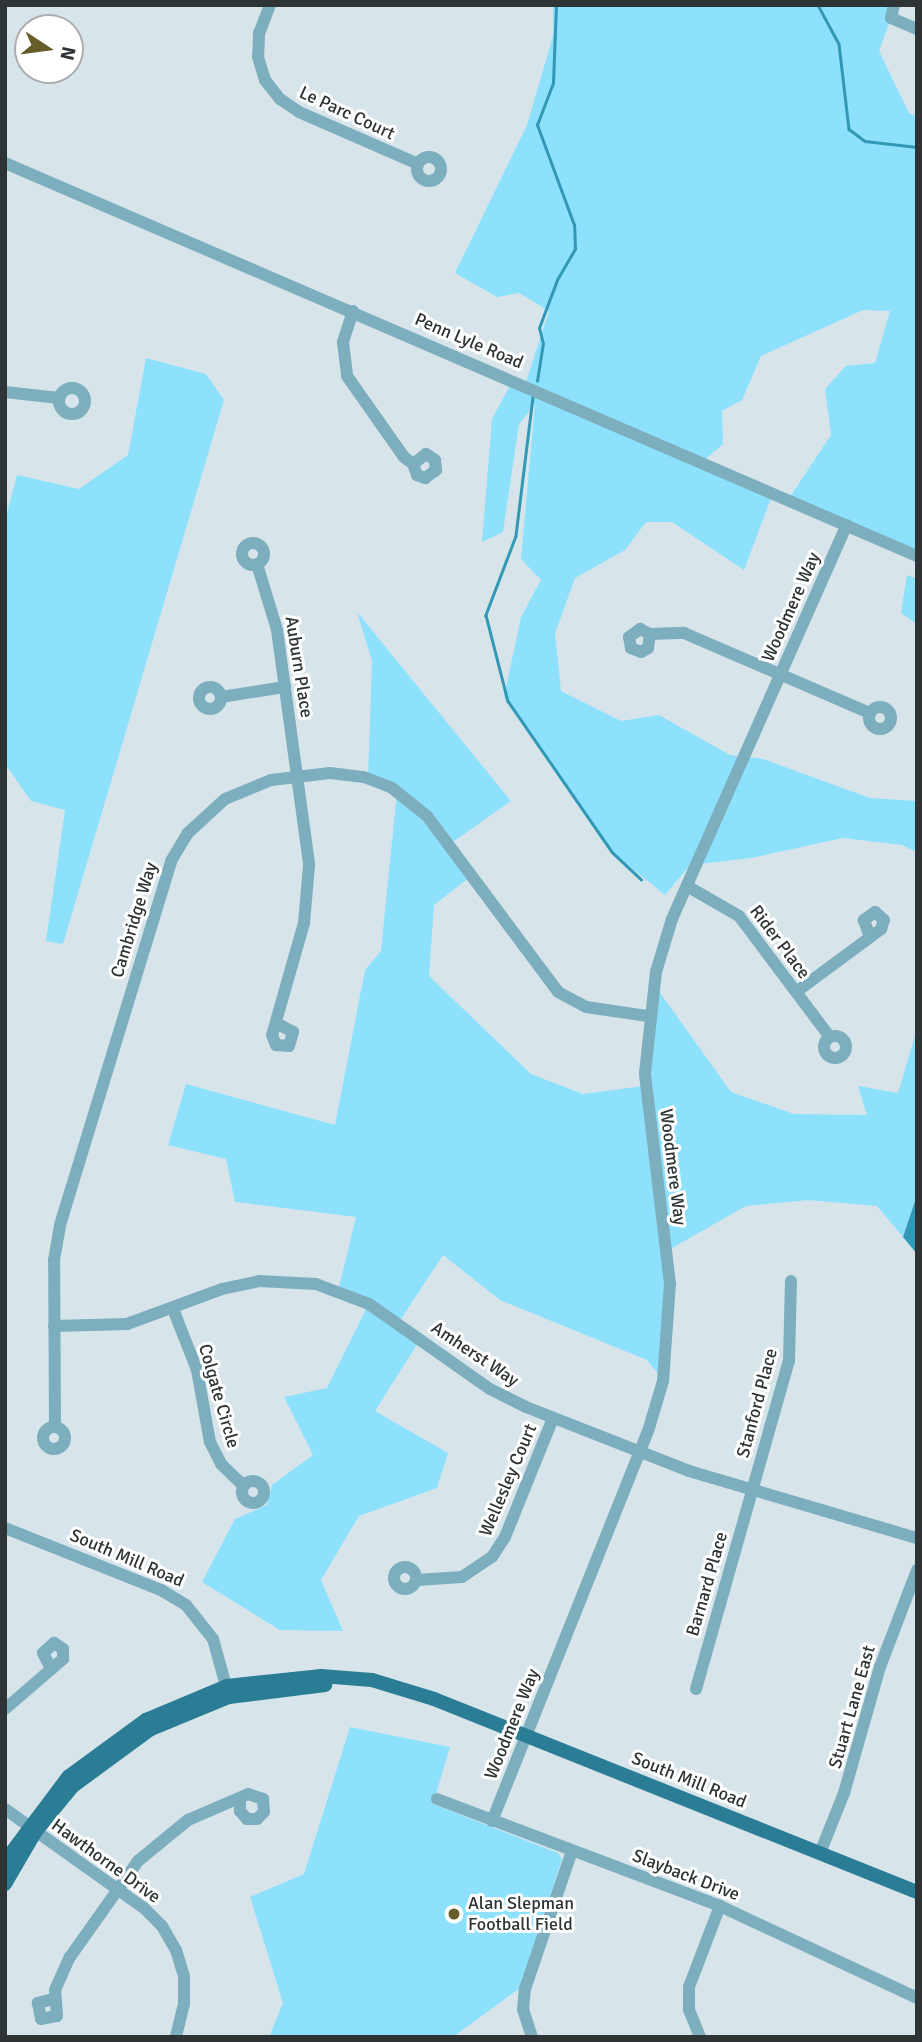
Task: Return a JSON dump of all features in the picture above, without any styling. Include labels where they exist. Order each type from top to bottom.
[{"type":"main road","name":"South Mill Road","points":[[228,1691],[293,1676],[348,1677],[398,1686],[917,1892]]},
{"type":"main road","points":[[5,1861],[68,1777],[108,1744],[163,1712],[228,1691]]},
{"type":"main road","points":[[5,1884],[32,1828]]},
{"type":"street","name":"Le Parc Court","points":[[270,5],[259,33],[258,57],[265,80],[280,99],[299,112],[418,164]]},
{"type":"street","points":[[892,12],[917,29]]},
{"type":"street","name":"Penn Lyle Road","points":[[5,163],[917,556]]},
{"type":"street","points":[[353,311],[343,342],[347,376],[404,457],[413,464]]},
{"type":"street","points":[[5,392],[60,398]]},
{"type":"street","name":"Woodmere Way","points":[[492,1821],[639,1453],[663,1381],[671,1308],[646,1101],[648,1016],[662,948],[847,525]]},
{"type":"street","name":"Auburn Place","points":[[257,564],[277,630],[309,865],[308,904],[276,1023]]},
{"type":"street","points":[[650,634],[673,631],[695,636],[870,713]]},
{"type":"street","points":[[221,697],[285,687]]},
{"type":"street","name":"Cambridge Way","points":[[55,1427],[54,1260],[60,1225],[171,861],[199,820],[225,799],[254,785],[297,777],[349,774],[403,794],[427,816],[558,992],[586,1007],[648,1016]]},
{"type":"street","name":"Rider Place","points":[[687,886],[739,916],[830,1037]]},
{"type":"street","points":[[796,992],[870,937]]},
{"type":"street","name":"Amherst Way","points":[[54,1326],[127,1324],[222,1289],[259,1281],[297,1281],[334,1289],[383,1313],[490,1389],[553,1418],[639,1453],[752,1490],[917,1538]]},
{"type":"street","name":"Stanford Place","points":[[752,1490],[789,1361],[791,1281]]},
{"type":"street","name":"Colgate Circle","points":[[173,1309],[197,1370],[210,1442],[221,1464],[243,1485]]},
{"type":"street","name":"Wellesley Court","points":[[417,1580],[461,1577],[492,1557],[505,1538],[553,1418]]},
{"type":"street","name":"Barnard Place","points":[[696,1689],[752,1490]]},
{"type":"street","name":"South Mill Road","points":[[5,1528],[174,1597],[195,1615],[213,1639],[228,1691]]},
{"type":"street","name":"Stuart Lane East","points":[[820,1853],[844,1793],[880,1667],[917,1570]]},
{"type":"street","points":[[5,1709],[51,1669]]},
{"type":"street","name":"Slayback Drive","points":[[437,1799],[720,1906],[917,1998]]},
{"type":"street","points":[[53,1999],[70,1957],[117,1888],[172,1831],[206,1810],[240,1801]]},
{"type":"street","name":"Hawthorne Drive","points":[[5,1809],[153,1916],[176,1950],[185,1991],[176,2037]]},
{"type":"street","points":[[532,2037],[523,2010],[525,1989],[572,1851]]},
{"type":"street","points":[[700,2037],[689,2010],[689,1987],[720,1906]]},
{"type":"shaded area","points":[[553,5],[896,5],[879,51],[909,113],[917,117],[917,552],[786,503],[831,435],[825,389],[846,366],[875,363],[890,311],[863,310],[761,356],[742,400],[722,411],[723,444],[701,463],[772,496],[744,570],[672,522],[646,522],[625,550],[575,578],[555,633],[561,691],[621,721],[659,715],[730,755],[763,759],[870,798],[917,801],[917,852],[902,845],[843,838],[751,858],[690,865],[665,895],[608,849],[504,697],[521,617],[541,580],[521,559],[535,404],[519,424],[503,532],[482,542],[492,419],[514,378],[526,382],[549,311],[519,293],[497,297],[455,273],[527,125],[553,36]]},
{"type":"shaded area","points":[[146,358],[206,374],[224,400],[63,944],[46,941],[65,810],[31,801],[5,764],[5,521],[17,475],[79,489],[128,455]]},
{"type":"shaded area","points":[[907,575],[917,579],[917,624],[901,613]]},
{"type":"shaded area","points":[[357,612],[511,801],[450,844],[470,877],[434,905],[429,976],[531,1074],[583,1094],[643,1086],[653,983],[731,1092],[794,1114],[867,1115],[858,1086],[898,1093],[917,1029],[917,1195],[903,1237],[877,1206],[808,1200],[746,1206],[665,1252],[662,1379],[647,1360],[500,1300],[443,1255],[399,1322],[421,1338],[375,1411],[448,1453],[437,1488],[359,1516],[321,1580],[343,1631],[280,1630],[202,1582],[235,1519],[267,1505],[272,1485],[313,1455],[284,1397],[327,1388],[369,1303],[338,1291],[356,1217],[235,1202],[226,1159],[168,1145],[186,1084],[335,1125],[365,970],[381,951],[397,792],[368,778],[372,661]]},
{"type":"shaded area","points":[[917,1195],[917,1254],[903,1237]]},
{"type":"shaded area","points":[[350,1727],[450,1747],[433,1804],[558,1853],[562,1859],[520,1988],[453,2037],[269,2037],[283,2003],[250,1897],[304,1874]]},
{"type":"waterway","points":[[537,381],[543,344],[539,328],[557,280],[575,249],[574,225],[537,125],[553,83],[556,5]]},
{"type":"waterway","points":[[818,5],[839,44],[849,129],[865,141],[917,147]]},
{"type":"waterway","points":[[533,397],[516,536],[486,615],[508,701],[612,852],[641,879]]},
{"type":"place","name":"Alan Slepman Football Field","points":[[454,1914]]}]
